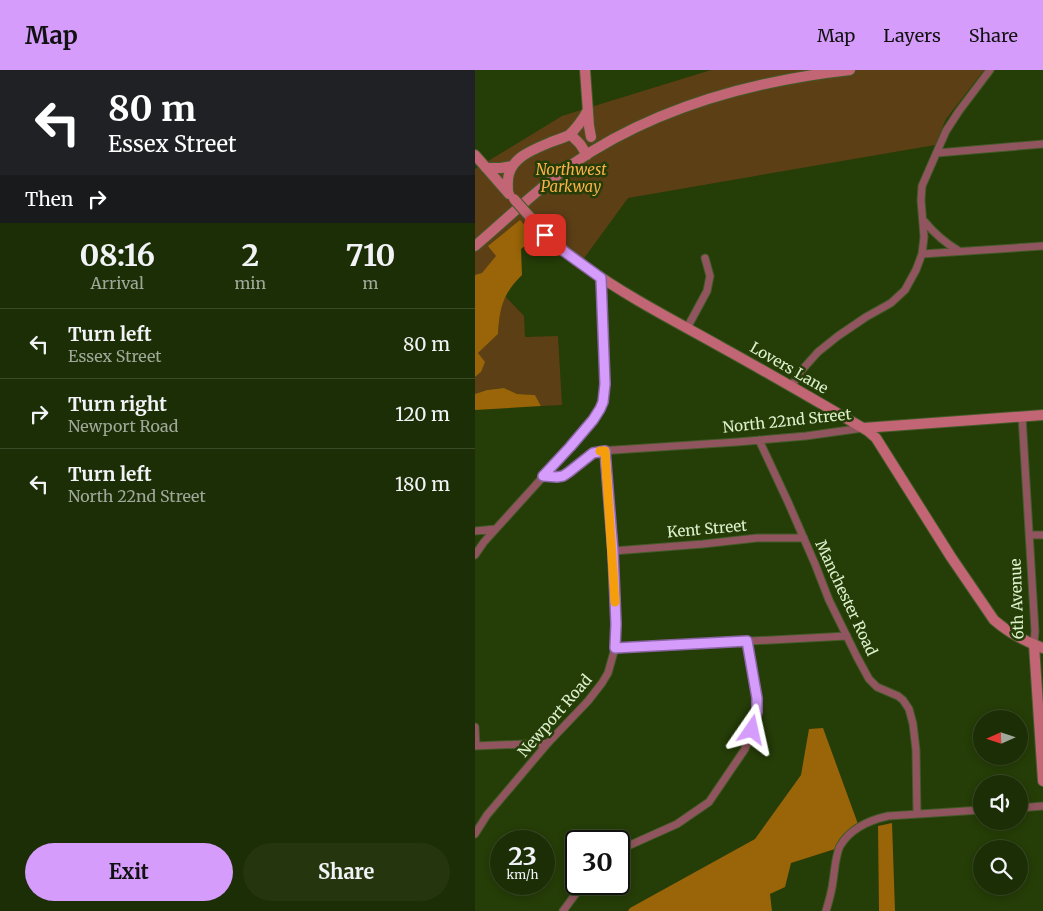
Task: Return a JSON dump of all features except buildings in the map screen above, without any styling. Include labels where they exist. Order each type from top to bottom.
[{"type":"street","points":[[585,70],[591,137]]},
{"type":"street","points":[[475,246],[571,165],[597,148],[649,121],[711,98],[740,90],[795,78],[850,70]]},
{"type":"street","points":[[791,387],[801,371],[818,352],[838,336],[891,303],[905,290],[916,270],[922,254],[925,237],[921,200],[923,186],[946,131],[990,70]]},
{"type":"street","points":[[511,196],[508,176],[512,166],[526,154],[573,130],[588,110]]},
{"type":"street","points":[[573,130],[584,130],[591,137],[597,148]]},
{"type":"street","points":[[573,130],[587,155]]},
{"type":"street","points":[[937,153],[1043,144]]},
{"type":"street","name":"Lovers Lane","points":[[475,155],[545,235],[601,278],[868,430],[876,438],[994,620],[1039,647]]},
{"type":"street","points":[[486,168],[512,166]]},
{"type":"street","points":[[924,221],[949,246],[959,251]]},
{"type":"street","points":[[922,254],[1043,246]]},
{"type":"street","points":[[687,328],[707,291],[710,276],[705,258]]},
{"type":"street","points":[[475,555],[495,529],[570,447],[600,409],[603,402],[605,384],[601,278]]},
{"type":"street","name":"North 22nd Street","points":[[543,476],[563,476],[593,453],[605,451],[806,436],[863,428],[1043,415]]},
{"type":"street","name":"6th Avenue","points":[[1022,416],[1035,631],[1039,647],[1043,782]]},
{"type":"street","name":"Manchester Road","points":[[759,440],[804,538],[829,600],[869,679],[877,687],[903,700],[909,709],[916,750],[917,814]]},
{"type":"street","name":"Newport Road","points":[[475,834],[487,816],[548,742],[588,700],[608,673],[615,648],[616,624],[613,551],[605,451]]},
{"type":"street","points":[[475,531],[495,529]]},
{"type":"street","points":[[1029,535],[1043,535]]},
{"type":"street","name":"Kent Street","points":[[613,551],[757,538],[804,538]]},
{"type":"street","points":[[615,648],[847,636]]},
{"type":"street","points":[[630,845],[677,824],[709,802],[745,749],[757,712],[757,698],[747,641]]},
{"type":"street","points":[[475,727],[475,746],[548,742]]},
{"type":"street","points":[[1028,807],[1043,806]]},
{"type":"street","points":[[826,911],[840,846],[848,836],[863,825],[874,819],[888,816],[973,810]]},
{"type":"street","points":[[563,911],[575,895]]},
{"type":"green space","name":"Northwest Parkway","points":[[711,70],[984,70],[946,119],[935,145],[628,198],[582,261],[543,230],[521,249],[475,316],[475,169],[562,116]]},
{"type":"green space","points":[[505,296],[524,316],[525,337],[558,336],[562,405],[541,406],[535,395],[517,394],[504,388],[475,394],[475,377],[481,372],[478,353],[498,334],[500,311]]},
{"type":"shaded area","points":[[520,220],[535,237],[521,249],[522,275],[510,289],[503,302],[498,334],[478,353],[485,362],[481,372],[475,377],[475,275],[482,273],[496,256],[488,246]]},
{"type":"shaded area","points":[[504,388],[517,394],[535,395],[541,406],[475,410],[475,394]]},
{"type":"shaded area","points":[[823,728],[858,824],[844,834],[835,849],[791,863],[785,887],[770,894],[772,911],[628,911],[630,908],[755,839],[801,775],[809,729]]},
{"type":"shaded area","points":[[892,823],[895,911],[879,911],[878,826]]},
{"type":"slow traffic","points":[[600,451],[605,451],[615,602]]},
{"type":"route","points":[[545,235],[601,278],[605,384],[603,402],[593,420],[543,476],[563,476],[593,453],[605,451],[613,551],[615,648],[747,641],[757,698],[757,712],[752,730]]}]
